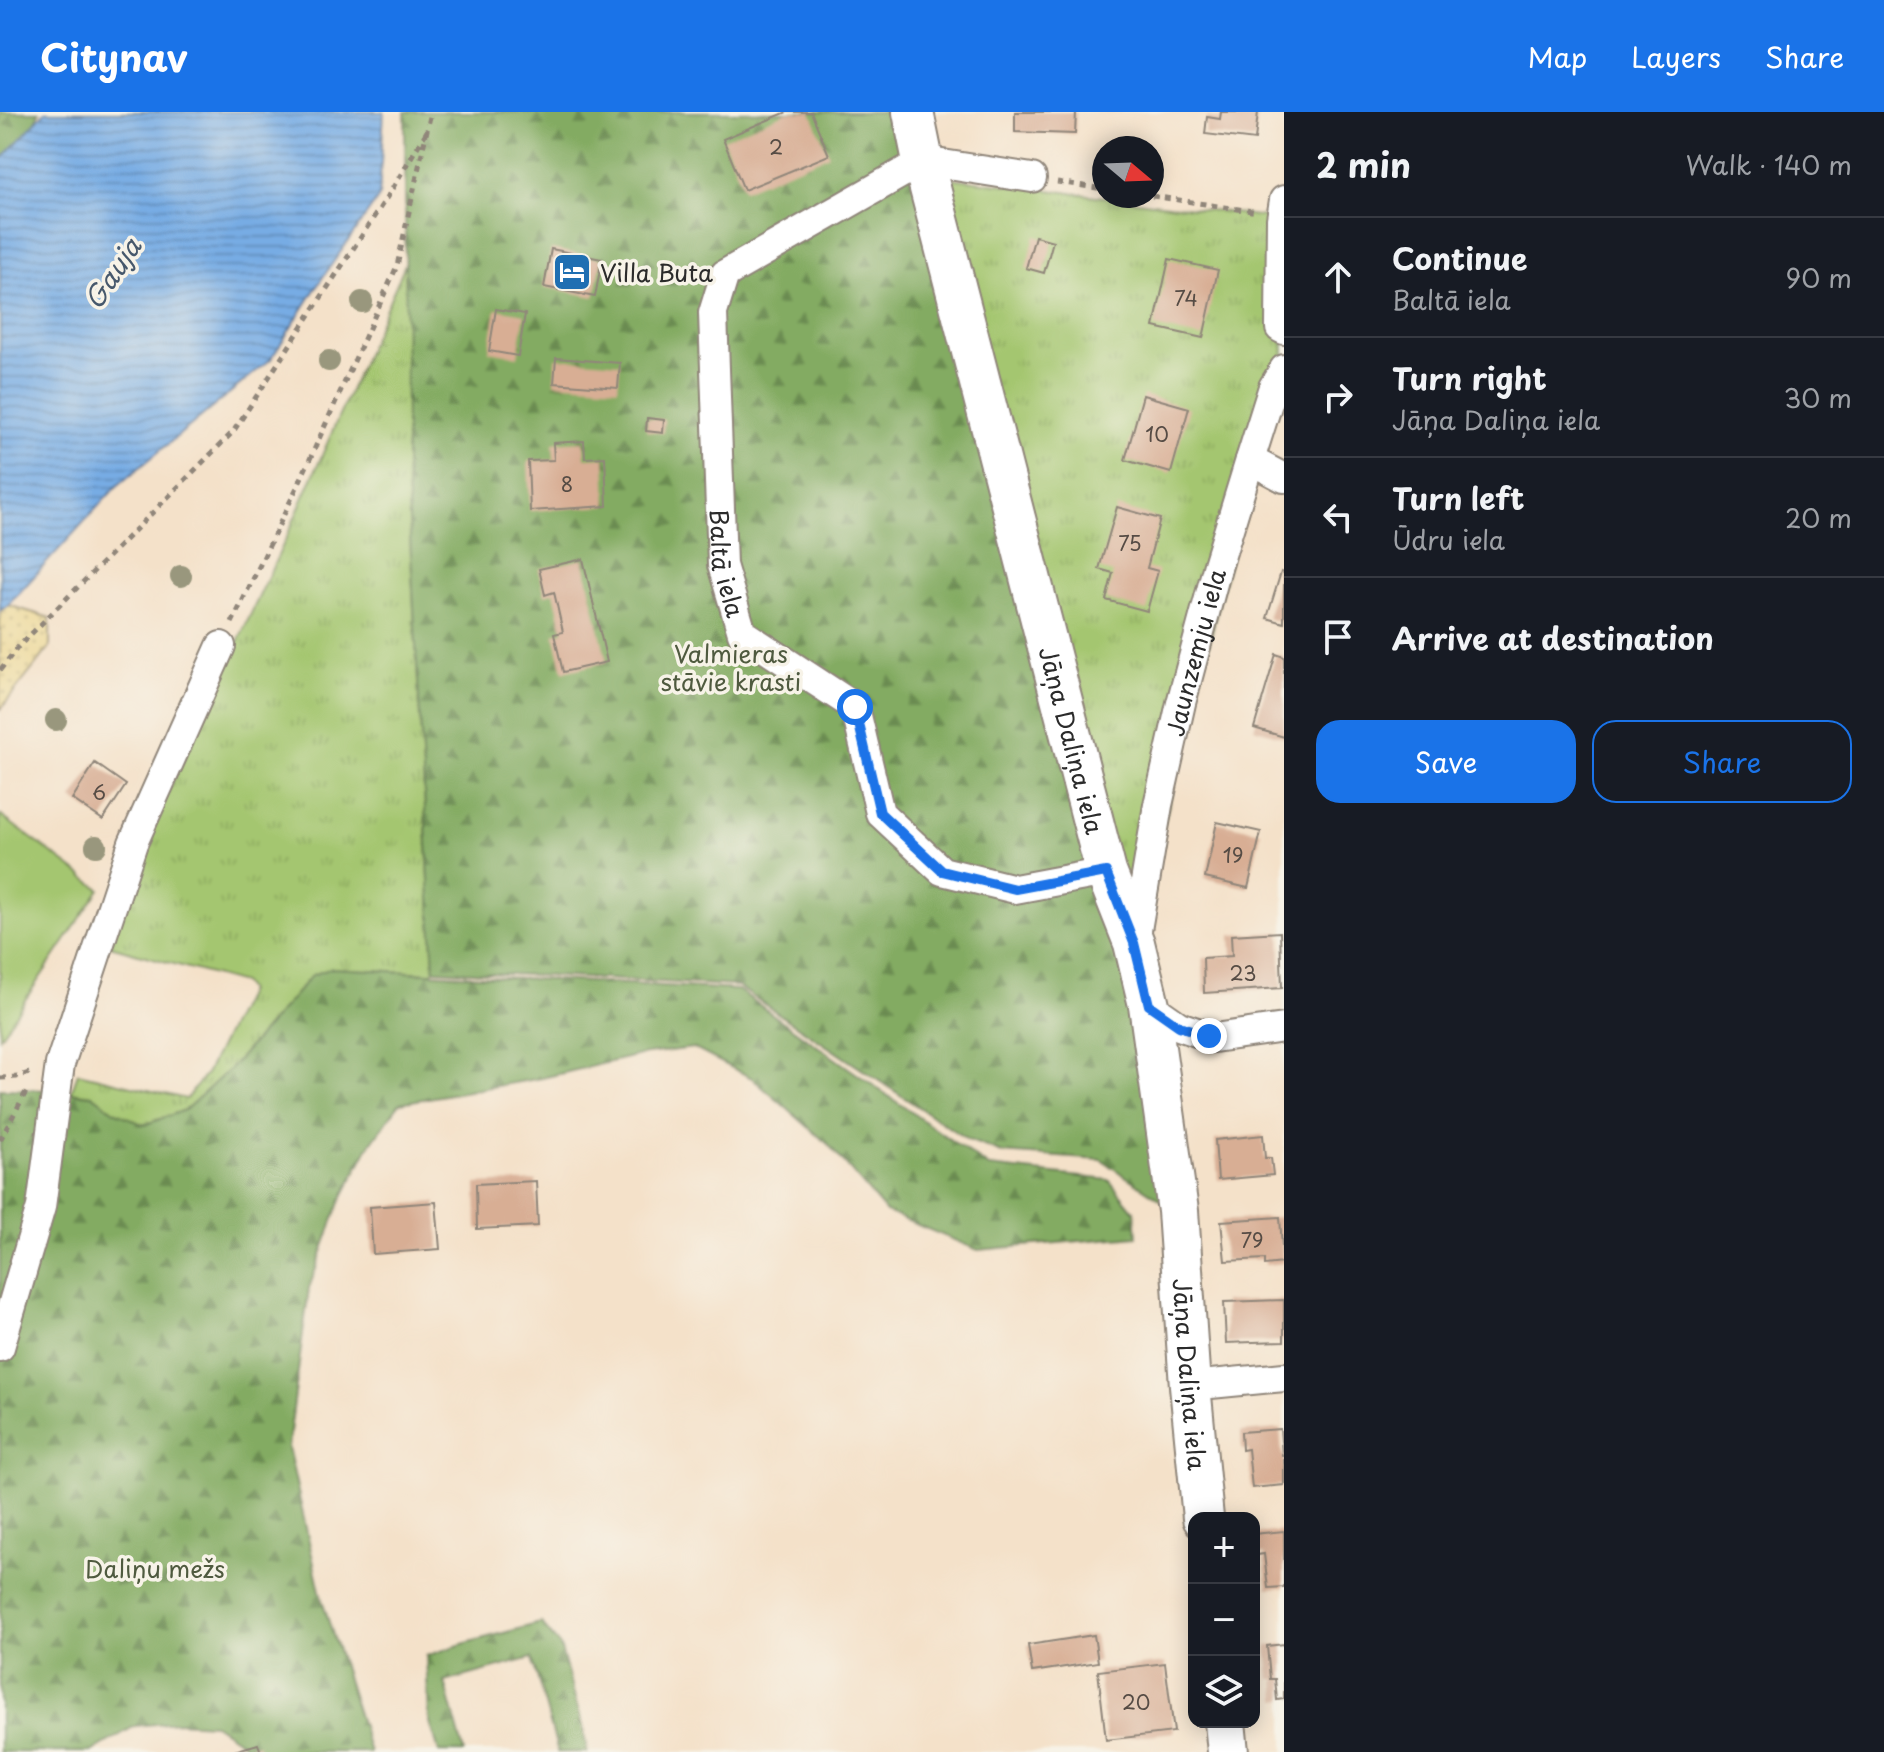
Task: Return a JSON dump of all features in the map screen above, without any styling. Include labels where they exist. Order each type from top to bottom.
[{"type":"street","name":"Jāņa Daliņa iela","points":[[913,112],[1106,872],[1134,943],[1149,1005],[1178,1211],[1202,1512]]},
{"type":"street","points":[[923,161],[1032,178]]},
{"type":"street","name":"Baltā iela","points":[[923,161],[725,274],[713,313],[722,565],[742,633],[855,707],[880,813],[942,871],[1015,889],[1106,872]]},
{"type":"street","points":[[1283,208],[1280,328],[1284,330]]},
{"type":"street","name":"Jaunzemju iela","points":[[1134,943],[1158,805],[1181,703],[1250,460],[1273,387],[1284,369]]},
{"type":"street","points":[[1250,460],[1284,478]]},
{"type":"street","points":[[0,1347],[41,1207],[60,1064],[133,843],[221,646]]},
{"type":"street","points":[[1149,1005],[1179,1026],[1214,1038],[1284,1028]]},
{"type":"street","points":[[1190,1386],[1284,1377]]},
{"type":"street","points":[[1226,1728],[1228,1752]]},
{"type":"path","points":[[221,646],[397,266],[431,112]]},
{"type":"path","points":[[0,670],[18,647],[233,432],[427,131]]},
{"type":"path","points":[[1032,178],[1092,187]]},
{"type":"path","points":[[1164,197],[1283,208]]},
{"type":"path","points":[[0,1140],[38,1071]]},
{"type":"green space","points":[[0,112],[39,112],[36,122],[0,162]]},
{"type":"green space","name":"Valmieras stāvie krasti","points":[[405,112],[913,112],[1106,872],[1178,1211],[1101,1160],[1002,1153],[968,1140],[737,986],[434,970],[406,464]]},
{"type":"green space","points":[[927,175],[1092,196],[1092,208],[1164,208],[1164,204],[1281,219],[1284,369],[1273,387],[1134,943]]},
{"type":"green space","points":[[406,262],[406,464],[434,970],[432,973],[332,968],[312,975],[231,1068],[185,1110],[143,1125],[114,1111],[92,1095],[71,1092],[78,1073],[186,1099],[206,1074],[248,991],[242,983],[110,946],[146,839],[283,545]]},
{"type":"green space","points":[[0,815],[100,889],[0,1037]]},
{"type":"green space","name":"Daliņu mežs","points":[[332,968],[738,990],[989,1167],[1109,1180],[1135,1212],[1137,1236],[978,1250],[886,1212],[829,1145],[752,1078],[693,1048],[640,1055],[542,1078],[400,1103],[369,1146],[340,1202],[309,1288],[288,1447],[322,1600],[370,1752],[250,1752],[243,1743],[214,1724],[176,1722],[135,1726],[91,1752],[0,1752],[0,1089],[92,1095],[114,1111],[144,1125],[185,1110],[231,1068],[312,975]]},
{"type":"green space","points":[[541,1623],[560,1646],[587,1752],[558,1752],[532,1658],[445,1682],[464,1752],[439,1752],[429,1719],[426,1656]]},
{"type":"sand","points":[[8,605],[50,618],[50,647],[0,710],[0,611]]},
{"type":"water","name":"Gauja","points":[[45,112],[384,112],[379,197],[271,359],[116,487],[0,611],[0,161]]},
{"type":"building","points":[[787,112],[811,112],[829,155],[744,190],[723,139]]},
{"type":"building","points":[[1015,112],[1076,112],[1075,134],[1015,132]]},
{"type":"building","points":[[1221,112],[1258,112],[1255,140],[1205,134],[1207,117],[1220,119]]},
{"type":"building","points":[[1035,236],[1053,241],[1044,273],[1026,268]]},
{"type":"building","points":[[551,249],[602,259],[595,297],[544,287]]},
{"type":"building","points":[[1169,259],[1218,270],[1203,338],[1154,327]]},
{"type":"building","points":[[496,309],[525,314],[518,356],[489,351]]},
{"type":"building","points":[[556,358],[620,363],[618,388],[554,383]]},
{"type":"building","points":[[1143,395],[1189,408],[1171,473],[1125,460]]},
{"type":"building","points":[[647,418],[664,420],[663,433],[646,431]]},
{"type":"building","points":[[584,441],[585,458],[605,457],[607,506],[530,511],[528,461],[554,460],[553,443]]},
{"type":"building","points":[[1117,507],[1160,519],[1147,568],[1158,571],[1147,611],[1106,600],[1113,573],[1099,569]]},
{"type":"building","points":[[583,559],[607,662],[563,672],[554,634],[563,632],[554,592],[545,595],[539,569]]},
{"type":"building","points":[[1281,572],[1284,573],[1284,623],[1267,618]]},
{"type":"building","points":[[1276,654],[1284,657],[1284,737],[1254,728]]},
{"type":"building","points":[[95,763],[126,785],[103,820],[72,799]]},
{"type":"building","points":[[1217,822],[1261,832],[1248,888],[1205,878]]},
{"type":"building","points":[[1280,932],[1282,988],[1204,993],[1203,958],[1232,956],[1231,935]]},
{"type":"building","points":[[1263,1135],[1265,1158],[1271,1158],[1273,1175],[1218,1180],[1215,1140]]},
{"type":"building","points":[[536,1181],[538,1226],[477,1229],[476,1184]]},
{"type":"building","points":[[436,1202],[440,1249],[373,1254],[370,1207]]},
{"type":"building","points":[[1280,1217],[1283,1263],[1265,1265],[1265,1259],[1225,1261],[1221,1221]]},
{"type":"building","points":[[1284,1300],[1284,1341],[1226,1343],[1224,1302]]},
{"type":"building","points":[[1280,1429],[1284,1485],[1252,1488],[1248,1449],[1242,1450],[1241,1432]]},
{"type":"building","points":[[1284,1531],[1284,1587],[1268,1588],[1264,1554],[1260,1555],[1260,1533]]},
{"type":"building","points":[[1094,1635],[1098,1662],[1032,1672],[1028,1645]]},
{"type":"building","points":[[1284,1644],[1284,1699],[1277,1700],[1275,1679],[1270,1679],[1267,1646]]},
{"type":"building","points":[[1165,1663],[1174,1732],[1106,1740],[1098,1671]]},
{"type":"building","points":[[258,1744],[261,1752],[234,1752],[234,1751]]},
{"type":"place","name":"Villa Buta","points":[[572,272]]},
{"type":"route","points":[[855,707],[880,813],[942,871],[1015,889],[1106,872],[1134,943],[1149,1005],[1179,1026],[1209,1036]]}]
